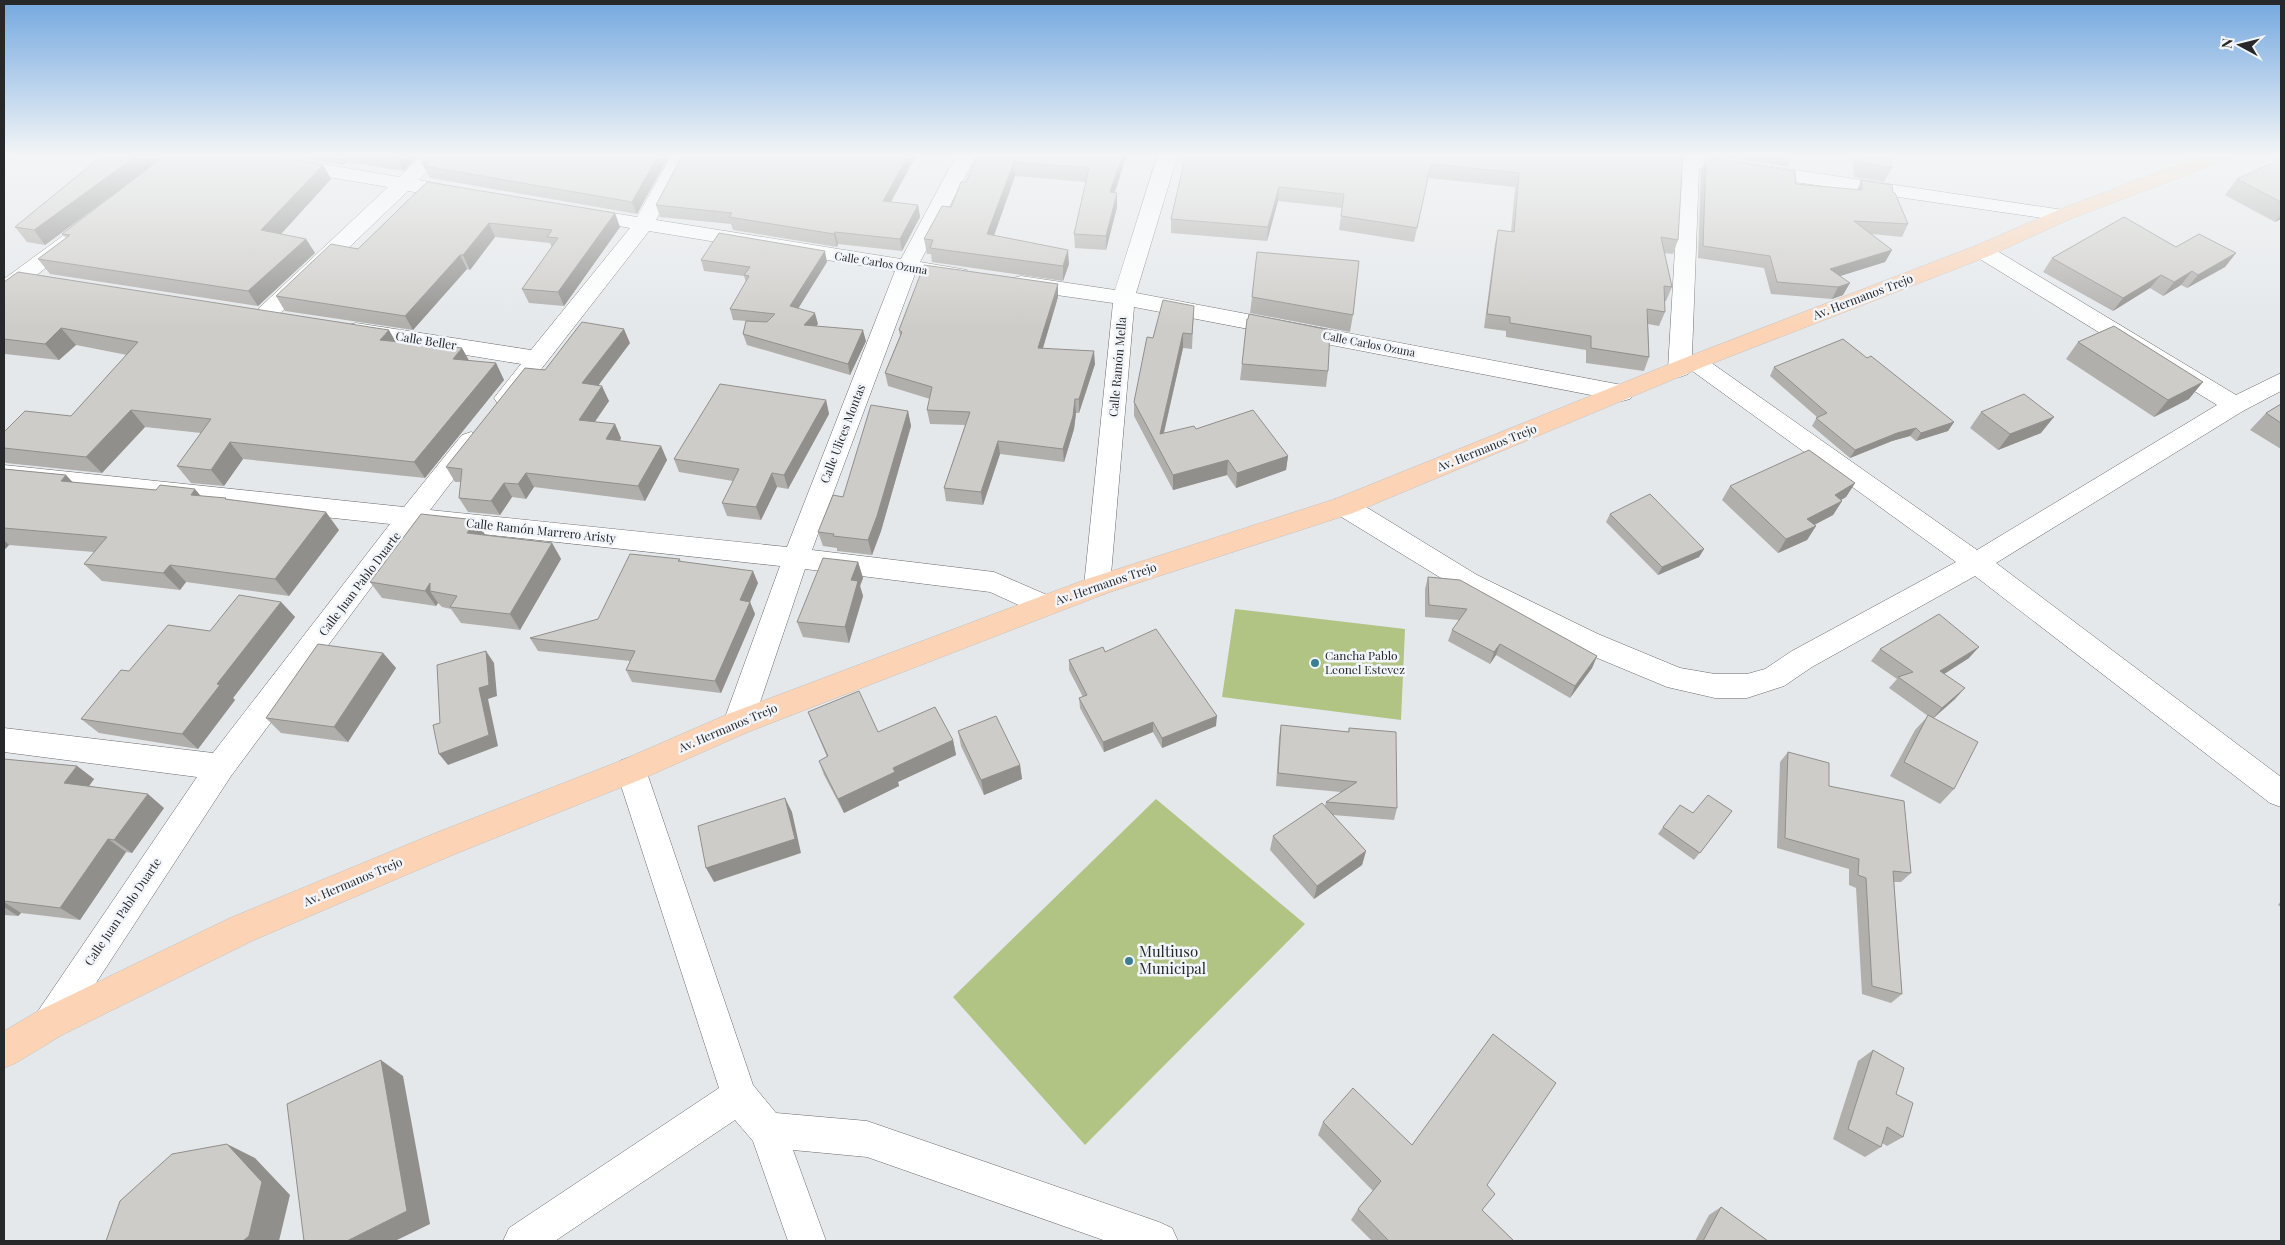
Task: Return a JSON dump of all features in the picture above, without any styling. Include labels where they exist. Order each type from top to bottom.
[{"type":"main road","name":"Av. Hermanos Trejo","points":[[4,1051],[50,1022],[242,929],[444,844],[631,770],[738,723],[1097,586],[1344,506],[1687,366],[1982,251],[2071,212]]},
{"type":"street","points":[[294,320],[254,314],[373,212]]},
{"type":"street","name":"Calle Carlos Ozuna","points":[[568,212],[907,267],[1124,298],[1622,393]]},
{"type":"street","name":"Calle Juan Pablo Duarte","points":[[50,1022],[220,767],[410,517],[538,359],[643,225],[650,212]]},
{"type":"street","name":"Calle Ulices Montas","points":[[738,723],[796,558],[907,267],[936,212]]},
{"type":"street","name":"Calle Ramón Mella","points":[[1097,586],[1124,298],[1149,212]]},
{"type":"street","points":[[1689,212],[1687,366],[1975,562],[2281,794]]},
{"type":"street","points":[[2044,212],[2063,215]]},
{"type":"street","points":[[11,284],[90,225]]},
{"type":"street","points":[[1982,251],[2235,405]]},
{"type":"street","points":[[11,284],[48,283]]},
{"type":"street","name":"Calle Beller","points":[[333,326],[538,359]]},
{"type":"street","points":[[1344,506],[1468,582],[1580,638],[1677,679],[1715,686],[1747,686],[1774,678],[1802,659],[1936,587],[2235,405],[2281,381]]},
{"type":"street","name":"Calle Ramón Marrero Aristy","points":[[4,474],[796,558],[994,582],[1044,605]]},
{"type":"street","points":[[4,740],[220,767]]},
{"type":"street","points":[[631,770],[739,1096],[767,1130],[807,1241]]},
{"type":"street","points":[[522,1241],[739,1096]]},
{"type":"street","points":[[767,1130],[867,1139],[1159,1241]]},
{"type":"green space","name":"Cancha Pablo Leonel Estevez","points":[[1235,609],[1405,629],[1401,720],[1222,697]]},
{"type":"green space","name":"Multiuso Municipal","points":[[1156,799],[1305,924],[1085,1145],[953,997]]},
{"type":"building","points":[[33,212],[59,212],[34,230],[15,227]]},
{"type":"building","points":[[91,212],[278,212],[261,230],[306,239],[248,291],[38,259],[70,235],[62,234]]},
{"type":"building","points":[[396,212],[615,213],[558,292],[522,289],[558,238],[547,237],[552,230],[489,223],[463,255],[460,255],[405,316],[276,296],[331,244],[358,249]]},
{"type":"building","points":[[723,212],[914,212],[900,239],[835,232],[834,234],[729,217],[732,213]]},
{"type":"building","points":[[939,212],[995,212],[987,234],[1068,250],[1063,266],[930,248],[933,240],[924,239]]},
{"type":"building","points":[[1079,212],[1112,212],[1106,236],[1074,234]]},
{"type":"building","points":[[1173,212],[1272,212],[1268,227],[1171,219]]},
{"type":"building","points":[[1342,212],[1420,212],[1417,228],[1341,216]]},
{"type":"building","points":[[1516,212],[1680,212],[1678,240],[1661,237],[1672,287],[1664,286],[1665,312],[1647,309],[1649,357],[1591,348],[1591,336],[1510,323],[1510,317],[1487,314],[1498,230],[1514,232]]},
{"type":"building","points":[[1704,212],[1903,212],[1908,224],[1854,221],[1892,250],[1830,269],[1850,283],[1838,287],[1777,282],[1770,256],[1703,246]]},
{"type":"building","points":[[2124,217],[2176,247],[2199,234],[2236,253],[2198,275],[2192,271],[2174,282],[2161,275],[2123,298],[2052,258]]},
{"type":"building","points":[[719,233],[825,251],[790,306],[815,313],[804,325],[863,330],[848,364],[743,334],[746,321],[767,322],[775,314],[730,309],[749,276],[744,275],[750,267],[701,260]]},
{"type":"building","points":[[1257,252],[1359,261],[1353,315],[1252,297]]},
{"type":"building","points":[[924,265],[1058,284],[1038,348],[1094,351],[1079,399],[1075,399],[1073,416],[1063,449],[998,441],[981,492],[944,488],[970,412],[927,410],[932,387],[885,373],[902,332],[899,330]]},
{"type":"building","points":[[18,272],[389,330],[380,340],[462,348],[453,359],[496,363],[414,462],[230,442],[211,470],[177,466],[211,419],[131,410],[86,457],[4,448],[4,432],[25,411],[71,416],[138,342],[61,328],[45,344],[4,339],[4,282]]},
{"type":"building","points":[[1163,300],[1194,306],[1192,334],[1183,333],[1160,434],[1194,426],[1196,429],[1253,410],[1288,456],[1237,473],[1228,460],[1173,475],[1134,402],[1147,337],[1153,338]]},
{"type":"building","points":[[1249,314],[1330,330],[1328,371],[1242,364]]},
{"type":"building","points":[[582,322],[624,329],[582,383],[602,386],[579,420],[615,424],[606,439],[661,446],[638,486],[526,473],[518,484],[504,483],[491,501],[459,498],[462,469],[446,467],[525,368],[545,370]]},
{"type":"building","points":[[2114,326],[2203,382],[2168,400],[2078,342]]},
{"type":"building","points":[[1843,339],[1867,358],[1871,356],[1954,422],[1921,433],[1916,428],[1897,433],[1855,450],[1816,418],[1827,413],[1774,367]]},
{"type":"building","points":[[720,384],[826,400],[784,475],[772,473],[756,507],[722,503],[739,469],[674,459]]},
{"type":"building","points":[[2024,394],[2054,417],[2010,434],[1981,412]]},
{"type":"building","points":[[2281,404],[2281,423],[2266,413]]},
{"type":"building","points":[[871,405],[908,411],[868,540],[833,536],[834,534],[818,532],[833,495],[843,497]]},
{"type":"building","points":[[1809,450],[1855,483],[1835,495],[1842,501],[1807,519],[1816,526],[1786,539],[1730,486]]},
{"type":"building","points":[[4,469],[66,475],[61,481],[156,490],[160,485],[195,489],[191,495],[326,512],[275,579],[170,565],[163,573],[84,564],[107,537],[4,528]]},
{"type":"building","points":[[1650,494],[1704,549],[1662,567],[1610,514]]},
{"type":"building","points":[[421,514],[476,520],[467,533],[552,543],[510,614],[450,607],[457,596],[430,591],[430,583],[425,591],[370,582]]},
{"type":"building","points":[[630,554],[680,559],[678,561],[753,571],[740,600],[750,602],[715,681],[626,670],[635,651],[530,638],[598,619]]},
{"type":"building","points":[[823,558],[858,562],[851,580],[858,581],[845,627],[797,622]]},
{"type":"building","points":[[1428,577],[1460,580],[1597,656],[1575,686],[1500,644],[1494,652],[1452,630],[1467,609],[1429,605]]},
{"type":"building","points":[[239,595],[281,602],[217,684],[220,685],[182,734],[81,719],[121,670],[129,671],[168,625],[210,631]]},
{"type":"building","points":[[1939,614],[1979,647],[1940,671],[1965,688],[1942,708],[1898,677],[1913,672],[1880,649]]},
{"type":"building","points":[[1156,629],[1217,716],[1162,738],[1153,722],[1103,742],[1079,698],[1087,695],[1069,660],[1103,647],[1105,652]]},
{"type":"building","points":[[318,644],[383,653],[334,727],[266,718]]},
{"type":"building","points":[[486,651],[489,685],[479,688],[489,735],[439,754],[433,725],[440,723],[437,665]]},
{"type":"building","points":[[859,691],[878,732],[935,707],[953,740],[893,768],[895,772],[838,799],[819,761],[828,756],[808,712]]},
{"type":"building","points":[[1928,715],[1978,742],[1954,789],[1904,762]]},
{"type":"building","points":[[996,716],[1020,765],[981,780],[958,731]]},
{"type":"building","points":[[1281,725],[1349,732],[1349,728],[1396,732],[1397,808],[1326,802],[1357,782],[1278,773]]},
{"type":"building","points":[[1788,752],[1829,763],[1829,786],[1904,801],[1911,873],[1893,871],[1902,994],[1872,986],[1866,878],[1858,875],[1859,859],[1785,838]]},
{"type":"building","points":[[4,759],[77,766],[64,783],[148,794],[114,840],[108,839],[60,908],[4,901]]},
{"type":"building","points":[[1708,795],[1732,811],[1700,853],[1663,827],[1680,805],[1693,813]]},
{"type":"building","points":[[785,798],[795,839],[706,868],[698,826]]},
{"type":"building","points":[[1322,803],[1366,851],[1317,886],[1273,836]]},
{"type":"building","points":[[1493,1034],[1556,1083],[1487,1185],[1495,1194],[1482,1210],[1514,1241],[1389,1241],[1358,1209],[1381,1181],[1323,1122],[1353,1088],[1412,1145]]},
{"type":"building","points":[[1873,1050],[1904,1068],[1896,1094],[1913,1103],[1903,1137],[1887,1127],[1881,1147],[1848,1129]]},
{"type":"building","points":[[381,1060],[407,1211],[347,1241],[304,1241],[287,1104]]},
{"type":"building","points":[[227,1144],[262,1182],[249,1236],[243,1241],[106,1241],[120,1201],[172,1154]]},
{"type":"building","points":[[1721,1207],[1768,1241],[1703,1241]]},
{"type":"place","name":"Cancha Pablo Leonel Estevez","points":[[1315,663]]},
{"type":"place","name":"Multiuso Municipal","points":[[1129,961]]}]
